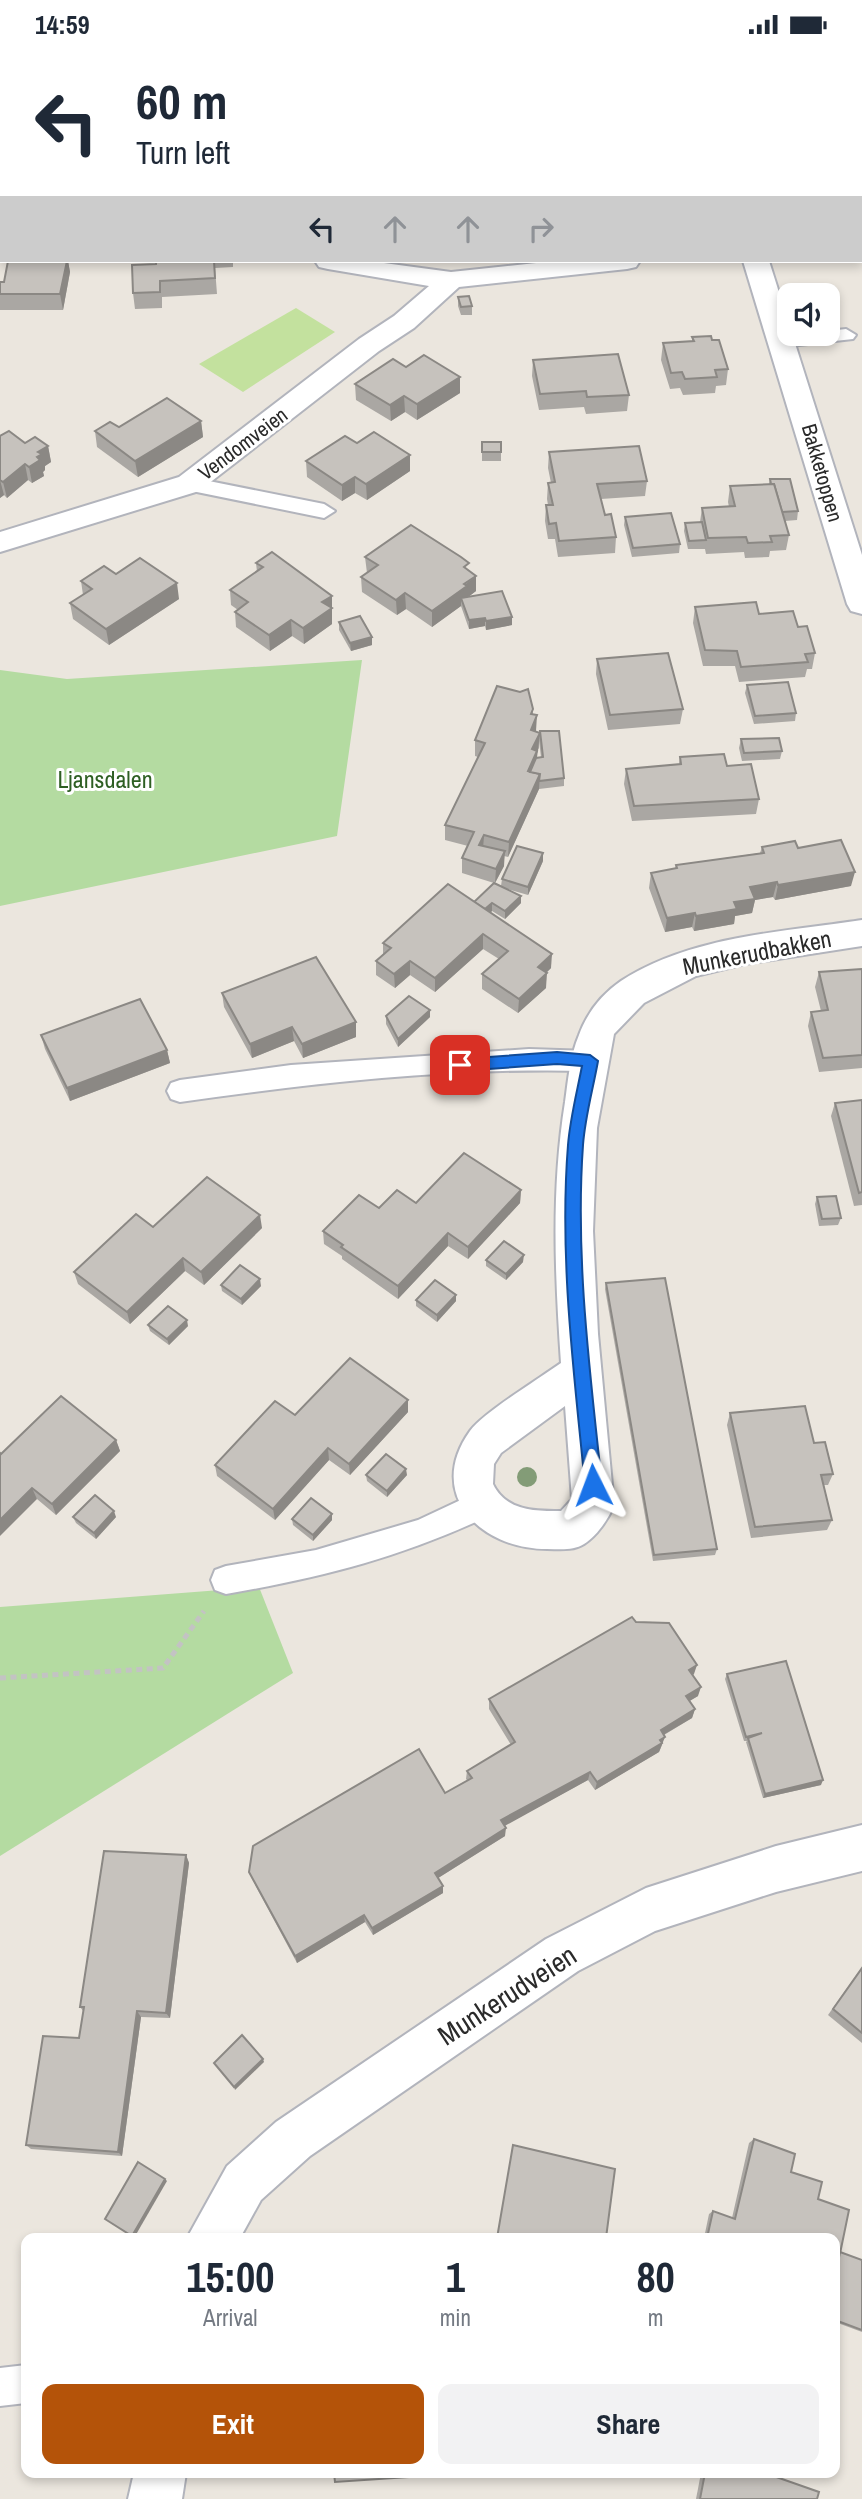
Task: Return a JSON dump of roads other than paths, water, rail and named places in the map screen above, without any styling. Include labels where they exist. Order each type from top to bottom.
[{"type":"street","points":[[339,263],[402,275],[451,279],[607,263]]},
{"type":"street","name":"Bakketoppen","points":[[757,263],[777,326]]},
{"type":"street","name":"Vendomveien","points":[[0,542],[189,484],[369,345],[404,322],[451,279]]},
{"type":"street","name":"Bakketoppen","points":[[784,346],[862,604]]},
{"type":"street","name":"Munkerudbakken","points":[[482,1504],[510,1523],[528,1530],[546,1531],[570,1530],[593,1506],[593,1463],[582,1370],[574,1196],[576,1143],[590,1061],[599,1029],[616,1004],[637,988],[671,971],[721,957],[862,933]]},
{"type":"street","points":[[482,1504],[473,1484],[474,1460],[487,1440],[582,1370]]},
{"type":"street","name":"Munkerudveien","points":[[215,2233],[244,2183],[293,2139],[562,1955],[646,1911],[776,1868],[862,1848]]},
{"type":"street","points":[[155,2499],[159,2478]]},
{"type":"lane","points":[[840,336],[846,335]]},
{"type":"lane","points":[[189,484],[324,511]]},
{"type":"lane","points":[[180,1091],[291,1076],[529,1059],[590,1061]]},
{"type":"lane","points":[[226,1580],[316,1565],[423,1532],[482,1504]]},
{"type":"lane","points":[[0,2387],[21,2384]]},
{"type":"park label","name":"Ljansdalen","points":[[105,780]]}]
